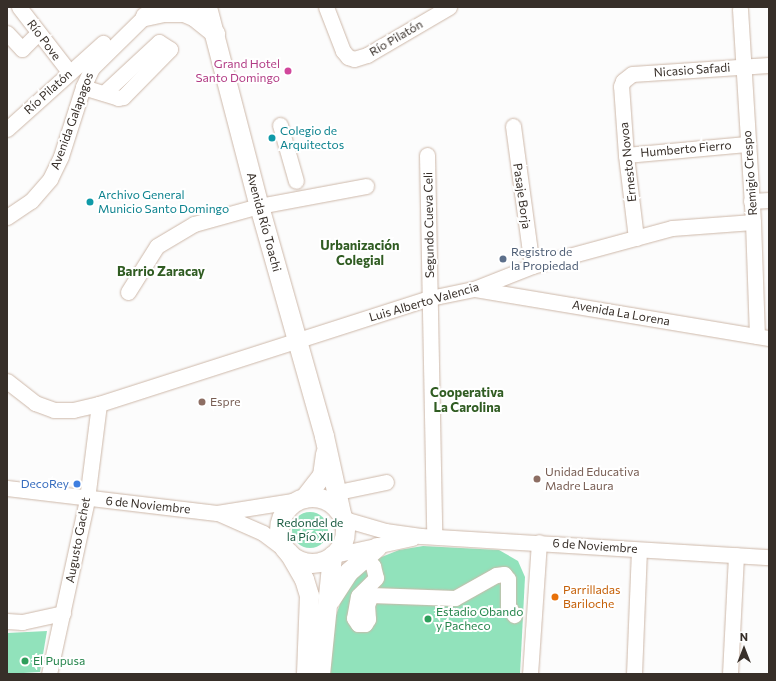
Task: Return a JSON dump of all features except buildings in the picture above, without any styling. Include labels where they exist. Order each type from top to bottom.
[{"type":"main road","name":"Avenida Río Toachi","points":[[212,9],[215,33],[258,206],[324,436],[338,492],[342,516]]},
{"type":"main road","points":[[147,10],[184,12],[195,17],[215,33]]},
{"type":"main road","name":"Avenida Río Toachi","points":[[301,499],[322,476],[325,467],[324,436]]},
{"type":"main road","points":[[306,674],[309,594],[304,579],[281,540],[280,522],[285,511],[301,499],[316,497],[328,500],[342,516],[344,538],[333,555],[325,613],[320,674]]},
{"type":"main road","points":[[325,613],[338,584],[371,551]]},
{"type":"main road","points":[[288,552],[309,562],[320,562],[333,555]]},
{"type":"street","name":"Río Pove","points":[[19,7],[70,73]]},
{"type":"street","name":"Río Pilatón","points":[[326,7],[343,51],[348,57],[354,59],[367,55],[449,7]]},
{"type":"street","name":"Remigio Crespo","points":[[740,9],[747,144],[763,337]]},
{"type":"street","name":"Río Pilatón","points":[[7,129],[70,73],[147,10]]},
{"type":"street","name":"Avenida Galapagos","points":[[7,217],[31,201],[50,179],[61,156],[82,87],[98,60],[147,10]]},
{"type":"street","points":[[7,33],[22,49],[38,33]]},
{"type":"street","name":"Nicasio Safadi","points":[[621,86],[623,80],[632,74],[769,64]]},
{"type":"street","name":"Ernesto Novoa","points":[[621,86],[626,155],[636,238]]},
{"type":"street","points":[[82,87],[104,93]]},
{"type":"street","points":[[280,125],[296,181]]},
{"type":"street","name":"Pasaje Borja","points":[[513,126],[532,266]]},
{"type":"street","name":"Humberto Fierro","points":[[626,155],[747,144]]},
{"type":"street","name":"Segundo Cueva Celi","points":[[427,155],[430,298],[428,536]]},
{"type":"street","points":[[128,292],[157,246],[194,224],[258,206],[366,186]]},
{"type":"street","points":[[751,201],[769,200]]},
{"type":"street","name":"Luis Alberto Valencia","points":[[7,381],[35,403],[54,410],[73,410],[99,404],[430,298],[474,289],[532,266],[672,228],[753,222]]},
{"type":"street","name":"Avenida La Lorena","points":[[474,289],[763,337]]},
{"type":"street","name":"Augusto Gachet","points":[[50,674],[87,499],[99,404]]},
{"type":"street","points":[[338,492],[386,482]]},
{"type":"street","name":"6 de Noviembre","points":[[7,488],[87,499],[217,513],[301,499]]},
{"type":"street","name":"6 de Noviembre","points":[[217,513],[263,534],[288,552]]},
{"type":"street","name":"6 de Noviembre","points":[[342,516],[385,531],[428,536],[769,557]]},
{"type":"street","name":"6 de Noviembre","points":[[333,555],[371,551],[428,536]]},
{"type":"street","points":[[530,674],[539,542]]},
{"type":"street","points":[[634,674],[639,550]]},
{"type":"street","points":[[371,551],[376,578],[358,596],[354,618],[358,624],[365,624],[368,618],[367,605],[371,595],[389,591],[455,598],[460,589],[490,576],[504,574],[508,579],[508,606],[514,615]]},
{"type":"street","points":[[730,674],[736,556]]},
{"type":"street","points":[[7,621],[22,622],[64,613]]},
{"type":"green space","name":"Redondel de la Pío XII","points":[[314,512],[323,517],[327,523],[327,537],[323,543],[314,548],[306,548],[297,543],[293,537],[292,526],[297,517],[303,513]]},
{"type":"green space","name":"Estadio Obando y Pacheco","points":[[423,546],[499,550],[518,561],[525,577],[520,674],[327,674],[331,629],[345,590],[359,573],[379,558],[399,550]]},
{"type":"green space","name":"El Pupusa","points":[[47,631],[40,672],[7,674],[7,633]]},
{"type":"place","name":"Grand Hotel Santo Domingo","points":[[288,71]]},
{"type":"place","name":"Colegio de Arquitectos","points":[[272,138]]},
{"type":"place","name":"Archivo General Municio Santo Domingo","points":[[90,202]]},
{"type":"place","name":"Registro de la Propiedad","points":[[503,259]]},
{"type":"place","name":"Espre","points":[[202,402]]},
{"type":"place","name":"Unidad Educativa Madre Laura","points":[[537,479]]},
{"type":"place","name":"DecoRey","points":[[77,484]]},
{"type":"place","name":"Parrilladas Bariloche","points":[[555,597]]},
{"type":"place","name":"Estadio Obando y Pacheco","points":[[428,619]]},
{"type":"place","name":"El Pupusa","points":[[25,661]]},
{"type":"district","name":"Urbanización Colegial","points":[[360,254]]},
{"type":"district","name":"Barrio Zaracay","points":[[161,271]]},
{"type":"district","name":"Cooperativa La Carolina","points":[[467,400]]}]
